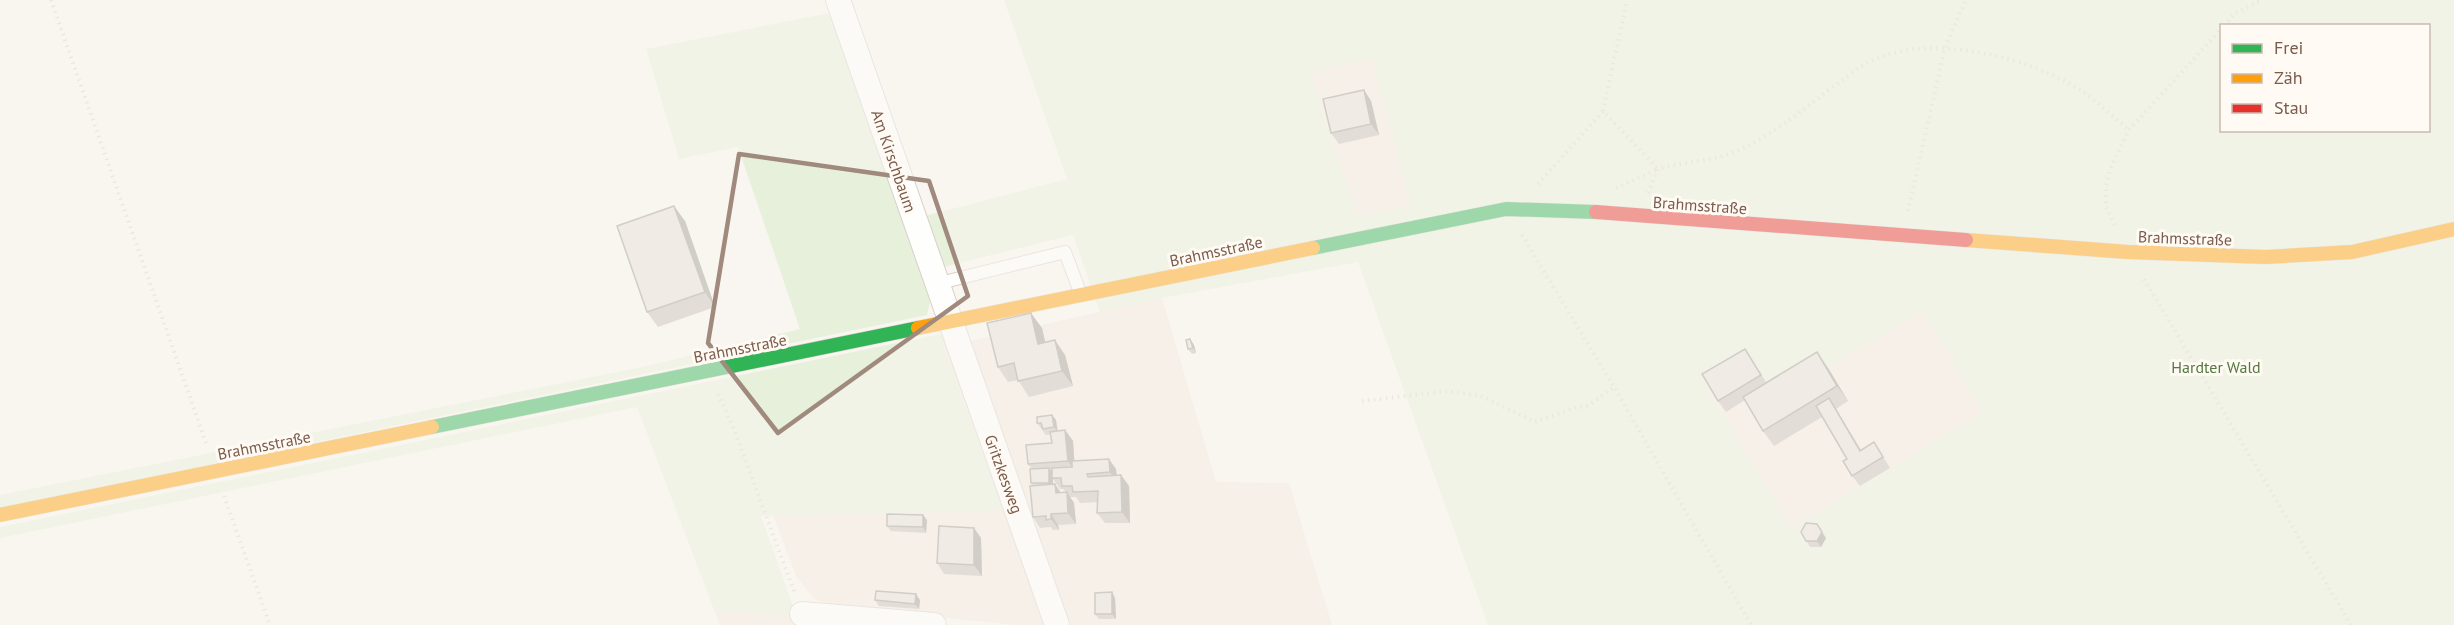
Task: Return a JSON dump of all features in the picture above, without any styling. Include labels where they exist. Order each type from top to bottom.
[{"type":"street","name":"Am Kirschbaum","points":[[838,0],[950,322]]},
{"type":"street","name":"Brahmsstraße","points":[[0,515],[1506,209],[1578,210],[1639,217],[2128,252],[2266,257],[2352,252],[2454,229]]},
{"type":"street","name":"Gritzkesweg","points":[[950,322],[1057,625]]},
{"type":"street","points":[[802,614],[934,625]]},
{"type":"lane","points":[[936,284],[1065,252],[1081,295]]},
{"type":"path","points":[[51,0],[270,625]]},
{"type":"path","points":[[1545,189],[1534,189],[1603,111],[1627,0]]},
{"type":"path","points":[[1903,235],[1945,47],[1966,0]]},
{"type":"path","points":[[2226,24],[2235,13],[2262,0]]},
{"type":"path","points":[[2220,30],[2129,130],[2110,169],[2106,186],[2106,207],[2128,252],[2351,625]]},
{"type":"path","points":[[1606,192],[1677,163],[1707,161],[1737,151],[1765,137],[1863,65],[1886,55],[1945,47],[2014,59],[2082,92],[2129,130]]},
{"type":"path","points":[[1603,111],[1658,169]]},
{"type":"path","points":[[1639,217],[1658,169]]},
{"type":"path","points":[[1506,209],[1614,387],[1751,625]]},
{"type":"path","points":[[707,371],[734,429],[802,614]]},
{"type":"path","points":[[1362,401],[1448,391],[1481,396],[1535,422],[1564,411],[1588,406],[1614,387]]},
{"type":"highlighted area","points":[[739,154],[929,181],[968,296],[778,433],[708,343]]},
{"type":"shaded area","points":[[1372,57],[1412,206],[1358,217],[1309,72]]},
{"type":"shaded area","points":[[1162,298],[1216,482],[1289,483],[1332,625],[1015,625],[840,607],[815,600],[796,576],[773,515],[1004,510],[944,347]]},
{"type":"shaded area","points":[[1923,310],[1983,412],[1791,529],[1706,387],[1752,358],[1776,397]]},
{"type":"shaded area","points":[[714,610],[797,617],[887,625],[720,625]]},
{"type":"green space","name":"Hardter Wald","points":[[1004,0],[2454,0],[2454,625],[1488,625],[1358,262],[1162,298],[1100,312],[1073,235],[939,268],[921,217],[1067,179]],"holes":[[[1372,57],[1411,206],[1358,217],[1309,73]],[[1923,311],[1983,412],[1791,529],[1706,387],[1752,359],[1776,397]]]},
{"type":"green space","points":[[835,12],[931,297],[927,315],[0,508],[0,495],[647,366],[800,329],[738,147],[679,159],[646,49]]},
{"type":"green space","points":[[941,334],[951,345],[944,348],[1004,510],[761,516],[797,617],[714,610],[637,407],[0,538],[0,527]]},
{"type":"building","points":[[1364,90],[1371,124],[1331,133],[1323,99]]},
{"type":"building","points":[[674,206],[705,292],[647,312],[617,226]]},
{"type":"building","points":[[1031,313],[1038,344],[1055,340],[1062,371],[1018,381],[1014,363],[998,367],[987,323]]},
{"type":"building","points":[[1190,339],[1193,348],[1188,349],[1186,340]]},
{"type":"building","points":[[1745,349],[1761,375],[1718,401],[1702,374]]},
{"type":"building","points":[[1817,352],[1837,386],[1763,431],[1743,397]]},
{"type":"building","points":[[1829,398],[1860,451],[1874,442],[1883,457],[1852,476],[1843,461],[1847,459],[1816,406]]},
{"type":"building","points":[[1052,415],[1054,427],[1043,429],[1041,423],[1037,423],[1037,417]]},
{"type":"building","points":[[1065,430],[1068,461],[1028,464],[1026,445],[1052,443],[1050,432]]},
{"type":"building","points":[[1109,459],[1110,472],[1087,474],[1088,477],[1121,475],[1122,512],[1097,513],[1098,491],[1073,492],[1072,486],[1062,486],[1061,478],[1052,478],[1052,468],[1072,467],[1072,461]]},
{"type":"building","points":[[1049,468],[1049,483],[1031,483],[1030,469]]},
{"type":"building","points":[[1055,484],[1056,493],[1067,492],[1068,513],[1051,514],[1051,519],[1046,520],[1046,516],[1033,517],[1030,486]]},
{"type":"building","points":[[887,514],[923,515],[923,527],[887,526]]},
{"type":"building","points":[[1806,523],[1817,524],[1822,532],[1817,541],[1806,541],[1801,532]]},
{"type":"building","points":[[939,526],[974,528],[974,565],[937,563]]},
{"type":"building","points":[[876,591],[916,594],[915,604],[875,600]]},
{"type":"building","points":[[1112,592],[1112,614],[1095,614],[1095,593]]},
{"type":"traffic: fast","points":[[1313,248],[1506,209],[1596,212]]},
{"type":"traffic: fast","points":[[432,427],[918,328]]},
{"type":"traffic: slow","points":[[1966,240],[2128,252],[2266,257],[2352,252],[2454,229]]},
{"type":"traffic: slow","points":[[918,328],[1313,248]]},
{"type":"traffic: slow","points":[[0,515],[432,427]]},
{"type":"traffic: jam","points":[[1596,212],[1966,240]]}]
